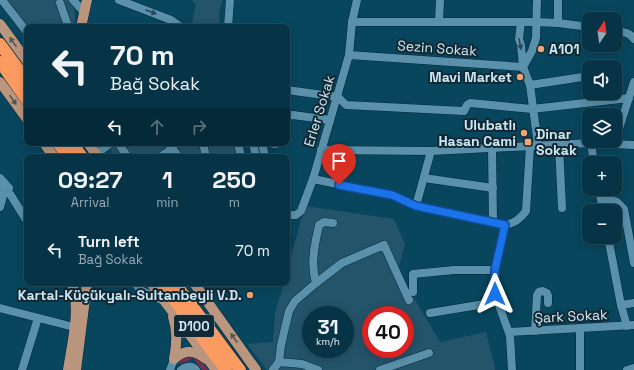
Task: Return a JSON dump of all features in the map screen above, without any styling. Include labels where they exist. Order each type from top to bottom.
[{"type":"highway","points":[[0,44],[24,77]]},
{"type":"highway","points":[[0,62],[24,96]]},
{"type":"highway","name":"D100","points":[[164,286],[226,370]]},
{"type":"highway","name":"D100","points":[[177,286],[240,370]]},
{"type":"main road","points":[[82,24],[87,0]]},
{"type":"main road","points":[[0,24],[24,57]]},
{"type":"main road","points":[[0,82],[24,115]]},
{"type":"main road","points":[[68,370],[74,327],[76,297],[73,286]]},
{"type":"main road","points":[[72,370],[77,365],[87,286]]},
{"type":"main road","points":[[153,286],[213,366]]},
{"type":"main road","points":[[199,286],[256,370]]},
{"type":"main road","points":[[168,305],[176,327],[176,347],[174,359]]},
{"type":"main road","points":[[174,359],[181,354],[192,352],[200,355],[213,366]]},
{"type":"street","points":[[2,0],[24,28]]},
{"type":"street","points":[[73,0],[84,12]]},
{"type":"street","points":[[119,0],[172,20],[177,24]]},
{"type":"street","points":[[228,24],[230,0]]},
{"type":"street","name":"Erler Sokak","points":[[290,215],[296,215],[301,211],[313,180],[349,55],[352,22],[358,0]]},
{"type":"street","points":[[439,22],[440,0]]},
{"type":"street","points":[[523,66],[532,51],[537,30],[536,0]]},
{"type":"street","points":[[558,0],[558,23]]},
{"type":"street","points":[[60,3],[67,24]]},
{"type":"street","points":[[352,22],[536,22],[582,26]]},
{"type":"street","points":[[313,180],[392,195],[416,206],[505,225],[520,219],[526,212],[534,146],[530,85],[523,66],[519,39],[521,22]]},
{"type":"street","points":[[622,31],[631,34],[634,39]]},
{"type":"street","name":"Sezin Sokak","points":[[349,55],[523,66]]},
{"type":"street","points":[[530,85],[582,77]]},
{"type":"street","points":[[622,120],[634,82]]},
{"type":"street","points":[[290,90],[338,97],[346,105],[464,111],[467,105],[470,104],[532,109],[629,98]]},
{"type":"street","points":[[290,116],[330,120]]},
{"type":"street","points":[[622,143],[634,145]]},
{"type":"street","points":[[321,150],[430,151],[582,144]]},
{"type":"street","points":[[559,145],[562,208]]},
{"type":"street","points":[[97,154],[107,146]]},
{"type":"street","points":[[163,154],[170,146],[177,154]]},
{"type":"street","points":[[492,148],[493,222]]},
{"type":"street","points":[[416,206],[430,151]]},
{"type":"street","points":[[0,178],[24,209]]},
{"type":"street","points":[[424,178],[493,188]]},
{"type":"street","points":[[0,207],[3,187]]},
{"type":"street","points":[[3,187],[24,217]]},
{"type":"street","points":[[606,196],[617,202],[624,209],[634,263]]},
{"type":"street","points":[[316,283],[313,276],[313,260],[319,225],[324,222],[333,223]]},
{"type":"street","points":[[505,225],[495,270],[495,294],[509,332],[512,370]]},
{"type":"street","points":[[609,244],[621,305],[631,325]]},
{"type":"street","points":[[273,370],[279,362],[280,345],[289,311],[295,301],[342,263],[384,245],[409,300]]},
{"type":"street","points":[[413,292],[413,274],[454,270],[495,270]]},
{"type":"street","points":[[137,286],[140,290],[168,305]]},
{"type":"street","points":[[535,330],[537,295],[539,292],[543,291],[547,293],[548,303]]},
{"type":"street","points":[[430,313],[497,302]]},
{"type":"street","points":[[621,305],[634,303]]},
{"type":"street","points":[[0,308],[74,327]]},
{"type":"street","points":[[22,370],[38,318]]},
{"type":"street","name":"Şark Sokak","points":[[509,332],[631,325]]},
{"type":"street","points":[[580,328],[580,370]]},
{"type":"street","points":[[380,370],[429,353]]},
{"type":"street","points":[[170,370],[174,359]]},
{"type":"street","points":[[279,362],[302,364],[318,370]]},
{"type":"street","points":[[181,370],[191,366],[196,370]]},
{"type":"street","points":[[627,370],[634,368]]},
{"type":"shaded area","points":[[0,0],[69,0],[73,4],[75,24],[24,24],[24,37],[0,4]]},
{"type":"shaded area","points":[[192,0],[222,0],[219,14],[220,24],[192,24],[196,4]]},
{"type":"shaded area","points":[[108,146],[242,146],[243,154],[114,154]]},
{"type":"shaded area","points":[[305,206],[394,219],[405,244],[398,271],[440,342],[486,332],[495,370],[267,370],[247,344],[273,342],[275,313],[283,286],[290,286],[290,260]]},
{"type":"shaded area","points":[[186,354],[200,359],[208,370],[202,370],[193,358],[178,364]]},
{"type":"place","name":"A101","points":[[541,49]]},
{"type":"place","name":"Mavi Market","points":[[520,77]]},
{"type":"place","name":"Ulubatlı Hasan Cami","points":[[524,133]]},
{"type":"place","name":"Di̇nar Sokak","points":[[528,142]]},
{"type":"place","name":"Kartal-Küçükyalı-Sultanbeyli V.D.","points":[[250,295]]},
{"type":"route","points":[[339,185],[392,195],[416,206],[505,225],[495,270],[495,294]]}]
